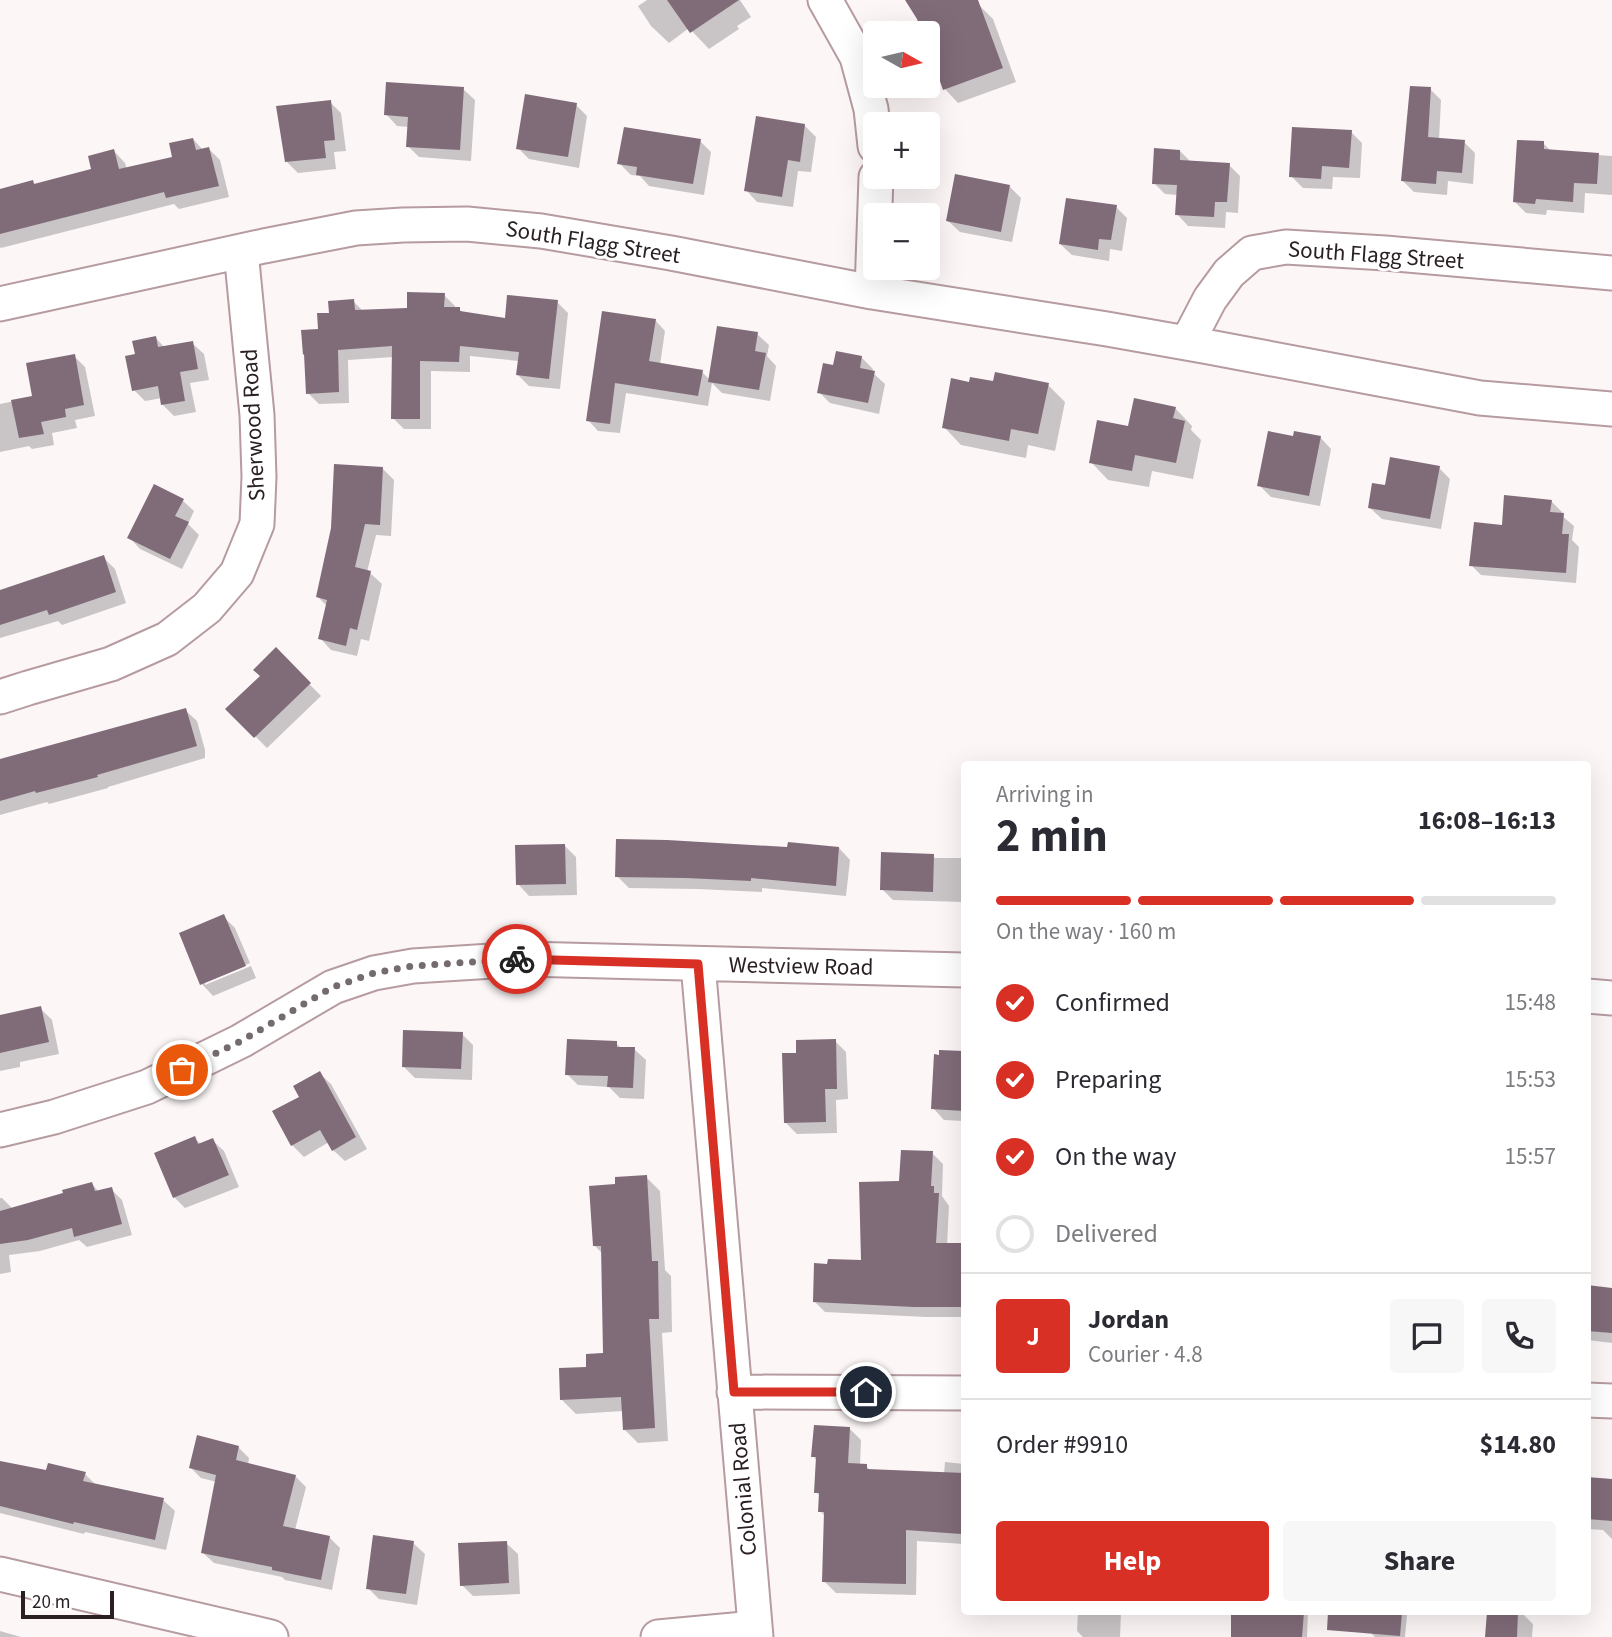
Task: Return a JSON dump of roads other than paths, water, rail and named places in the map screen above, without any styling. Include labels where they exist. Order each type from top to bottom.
[{"type":"street","points":[[825,0],[857,57],[871,112]]},
{"type":"street","points":[[872,292],[876,189]]},
{"type":"street","name":"South Flagg Street","points":[[0,304],[356,228],[467,224],[567,236],[671,253],[872,292],[1107,328],[1480,398],[1612,409]]},
{"type":"street","name":"South Flagg Street","points":[[1187,343],[1210,299],[1229,273],[1252,253],[1286,247],[1612,273]]},
{"type":"street","name":"Sherwood Road","points":[[0,697],[111,664],[167,639],[207,608],[237,573],[257,524],[259,477],[257,415],[241,251]]},
{"type":"street","name":"Westview Road","points":[[0,1130],[54,1117],[147,1087],[241,1041],[333,987],[374,973],[413,966],[524,959],[961,970]]},
{"type":"street","name":"Colonial Road","points":[[698,964],[755,1632]]},
{"type":"street","points":[[1591,996],[1612,998]]},
{"type":"street","points":[[734,1392],[961,1393]]},
{"type":"street","points":[[1591,1401],[1612,1401]]},
{"type":"street","points":[[0,1574],[271,1637]]},
{"type":"street","points":[[658,1637],[755,1632]]}]
